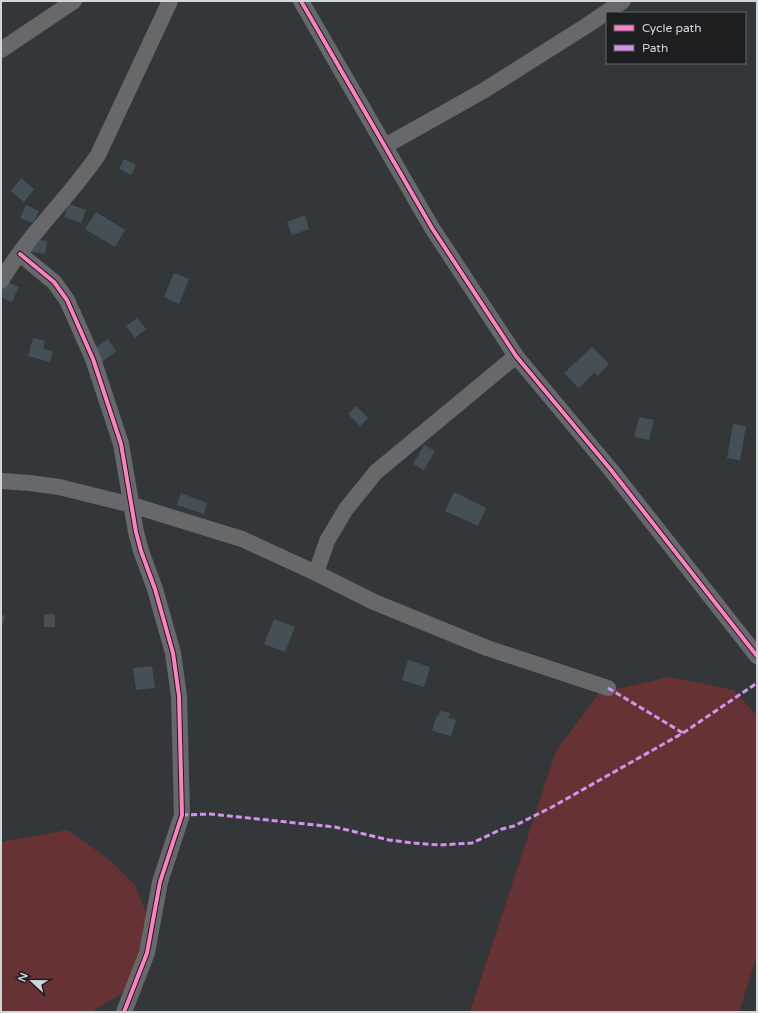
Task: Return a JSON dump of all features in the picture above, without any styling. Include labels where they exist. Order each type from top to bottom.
[{"type":"street","points":[[1,50],[74,1]]},
{"type":"street","points":[[1,281],[9,267],[39,227],[98,155],[170,1]]},
{"type":"street","points":[[301,1],[432,228],[516,356],[610,470],[757,656]]},
{"type":"street","points":[[607,12],[623,1]]},
{"type":"street","points":[[385,146],[483,91],[606,12]]},
{"type":"street","points":[[20,254],[54,282],[67,300],[93,359],[121,444],[136,532],[173,653],[178,696],[182,815],[160,882],[147,953],[124,1012]]},
{"type":"street","points":[[316,573],[327,541],[346,509],[376,472],[516,356]]},
{"type":"street","points":[[1,481],[59,487],[132,504],[242,539],[374,602],[488,648],[608,688]]},
{"type":"shaded area","points":[[670,677],[734,690],[757,716],[757,955],[739,1012],[470,1012],[556,751],[599,693]]},
{"type":"shaded area","points":[[68,830],[112,862],[135,885],[149,920],[128,990],[91,1012],[1,1012],[1,842]]},
{"type":"building","points":[[124,159],[136,165],[131,175],[119,169]]},
{"type":"building","points":[[21,178],[34,189],[24,202],[11,191]]},
{"type":"building","points":[[69,204],[86,210],[81,223],[64,217]]},
{"type":"building","points":[[26,205],[39,211],[33,223],[20,218]]},
{"type":"building","points":[[96,212],[125,230],[115,247],[85,229]]},
{"type":"building","points":[[305,215],[309,229],[292,235],[287,222]]},
{"type":"building","points":[[33,239],[47,241],[45,254],[31,252]]},
{"type":"building","points":[[174,273],[189,279],[179,304],[164,297]]},
{"type":"building","points":[[5,281],[19,287],[12,302],[1,297],[1,289]]},
{"type":"building","points":[[137,318],[146,329],[135,338],[126,326]]},
{"type":"building","points":[[33,338],[45,341],[43,349],[53,351],[50,362],[28,356]]},
{"type":"building","points":[[108,339],[116,351],[102,362],[93,350]]},
{"type":"building","points":[[592,347],[609,364],[597,376],[595,372],[579,388],[564,373]]},
{"type":"building","points":[[356,406],[368,418],[360,426],[348,414]]},
{"type":"building","points":[[639,417],[654,420],[649,440],[634,437]]},
{"type":"building","points":[[733,424],[746,426],[740,460],[727,458]]},
{"type":"building","points":[[424,445],[435,451],[424,470],[413,464]]},
{"type":"building","points":[[454,492],[486,508],[478,526],[445,511]]},
{"type":"building","points":[[181,493],[207,503],[204,514],[177,505]]},
{"type":"building","points":[[1,614],[5,616],[3,624],[1,624]]},
{"type":"building","points":[[44,614],[55,614],[55,627],[44,627]]},
{"type":"building","points":[[274,619],[295,627],[285,652],[264,644]]},
{"type":"building","points":[[408,660],[430,667],[424,687],[402,680]]},
{"type":"building","points":[[152,666],[155,688],[136,690],[133,668]]},
{"type":"building","points":[[440,711],[450,713],[448,718],[456,720],[451,736],[432,731],[437,715],[439,716]]},
{"type":"marked path","points":[[182,815],[210,814],[335,827],[389,840],[413,843],[440,845],[472,843],[502,829],[514,826],[552,807],[683,733],[757,683]]},
{"type":"marked path","points":[[608,688],[683,733]]},
{"type":"cycle path","points":[[301,1],[432,228],[516,356],[611,470],[757,656]]},
{"type":"cycle path","points":[[20,254],[54,282],[67,300],[93,359],[121,444],[136,532],[141,551],[155,589],[173,653],[179,696],[182,815],[160,882],[147,953],[124,1012]]}]
